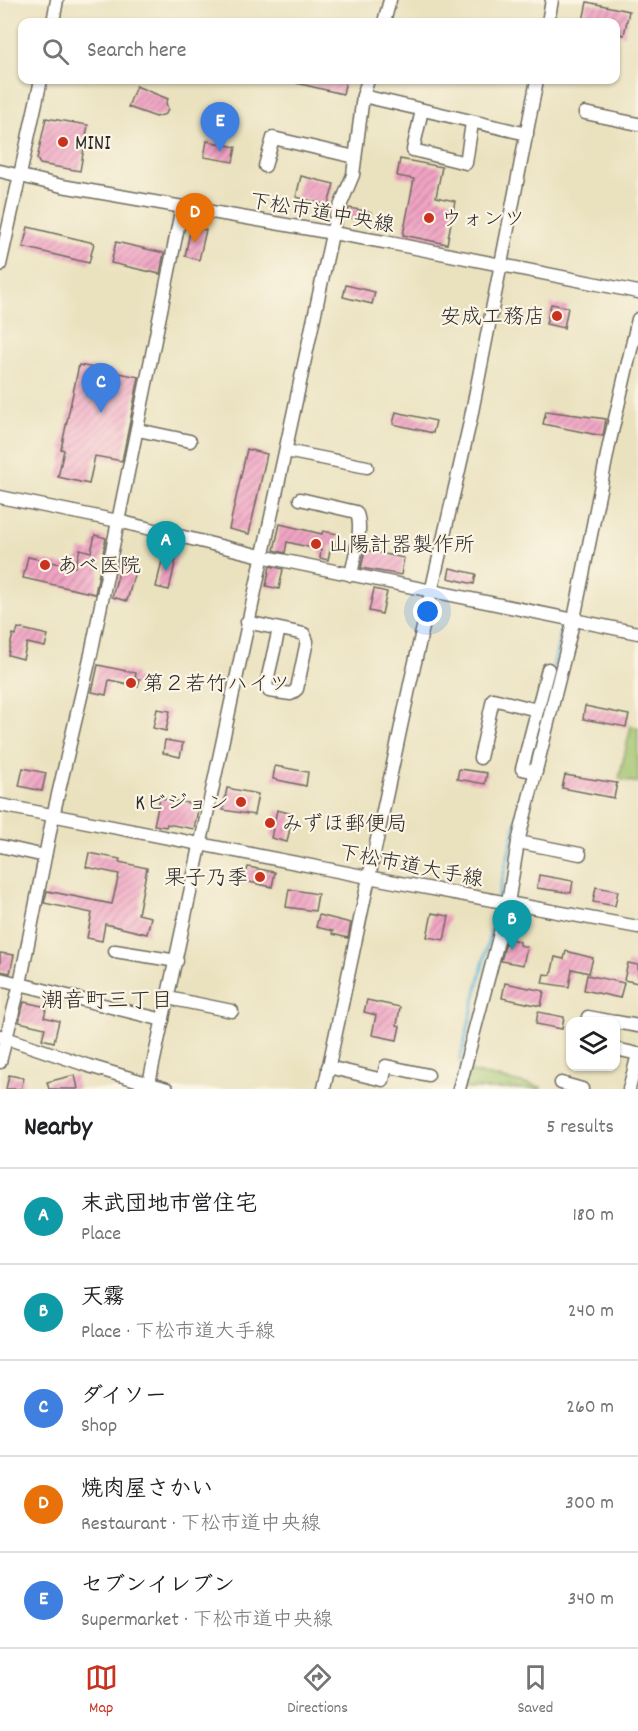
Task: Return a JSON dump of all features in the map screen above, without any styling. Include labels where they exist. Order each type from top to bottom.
[{"type":"street","points":[[54,18],[57,0]]},
{"type":"street","points":[[385,18],[390,0]]},
{"type":"street","points":[[549,18],[552,0]]},
{"type":"street","points":[[0,266],[40,84]]},
{"type":"street","points":[[3,1037],[158,1087],[163,1020],[336,216],[353,175],[363,96],[367,84]]},
{"type":"street","points":[[324,1089],[368,877],[470,422],[536,84]]},
{"type":"street","points":[[363,96],[527,135]]},
{"type":"street","points":[[422,110],[413,150],[466,163],[472,123]]},
{"type":"street","points":[[585,113],[638,124]]},
{"type":"street","points":[[264,166],[273,138],[355,157]]},
{"type":"street","name":"下松市道中央線","points":[[0,171],[62,186],[638,292]]},
{"type":"street","points":[[0,1062],[3,1037],[20,984],[53,816],[91,654],[182,207]]},
{"type":"street","points":[[459,1089],[508,903],[518,842],[574,619],[609,445],[638,319]]},
{"type":"street","points":[[138,430],[190,441]]},
{"type":"street","points":[[286,450],[367,467]]},
{"type":"street","points":[[0,497],[118,521],[261,556],[638,633]]},
{"type":"street","points":[[300,499],[356,512],[359,518],[359,532],[351,574]]},
{"type":"street","points":[[248,622],[304,634],[308,641],[297,689],[291,694],[269,691],[267,685],[279,629]]},
{"type":"street","points":[[536,772],[522,769],[548,669]]},
{"type":"street","points":[[480,758],[493,699],[537,710]]},
{"type":"street","name":"下松市道大手線","points":[[0,805],[638,927]]},
{"type":"street","points":[[518,842],[580,854]]},
{"type":"street","points":[[0,846],[45,856]]},
{"type":"street","points":[[115,951],[177,961]]},
{"type":"street","points":[[0,979],[163,1020]]},
{"type":"street","points":[[168,998],[231,1011]]},
{"type":"street","points":[[620,1023],[638,1026]]},
{"type":"street","points":[[620,1050],[638,1054],[629,1089]]},
{"type":"street","points":[[328,1067],[383,1080],[386,1066],[428,1075]]},
{"type":"street","points":[[561,1083],[582,1089]]},
{"type":"green space","points":[[631,726],[638,728],[638,783],[619,779]]},
{"type":"green space","points":[[467,1071],[541,1087],[541,1089],[463,1089]]},
{"type":"building","points":[[587,2],[629,11],[624,35],[620,34],[620,18],[584,18]]},
{"type":"building","points":[[300,84],[345,84],[343,94]]},
{"type":"building","points":[[136,86],[168,99],[166,114],[156,117],[128,107]]},
{"type":"building","name":"MINI","points":[[46,118],[88,125],[80,171],[40,164],[37,159]]},
{"type":"building","points":[[207,141],[236,147],[233,162],[204,157]]},
{"type":"building","name":"ウォンツ","points":[[400,159],[442,167],[436,197],[455,201],[447,244],[403,235],[414,179],[397,176]]},
{"type":"building","points":[[301,176],[334,184],[328,205],[296,197]]},
{"type":"building","points":[[349,208],[371,212],[369,222],[347,217]]},
{"type":"building","points":[[28,227],[94,243],[89,263],[23,247]]},
{"type":"building","points":[[191,227],[206,230],[199,260],[185,256]]},
{"type":"building","points":[[116,242],[164,253],[160,274],[111,263]]},
{"type":"building","points":[[346,285],[375,292],[372,304],[343,297]]},
{"type":"building","name":"安成工務店","points":[[551,304],[568,307],[564,328],[546,324]]},
{"type":"building","points":[[79,365],[139,377],[122,461],[95,456],[89,484],[58,477],[64,450],[61,449]]},
{"type":"building","points":[[546,411],[606,419],[603,436],[543,424]]},
{"type":"building","points":[[396,412],[436,421],[433,433],[393,424]]},
{"type":"building","points":[[247,449],[267,454],[249,534],[229,529]]},
{"type":"building","name":"山陽計器製作所","points":[[280,524],[322,534],[323,531],[338,534],[335,547],[331,546],[328,560],[320,558],[321,550],[287,542],[285,553],[274,550]]},
{"type":"building","name":"あべ医院","points":[[95,535],[106,538],[95,594],[23,578],[28,557],[75,567],[80,549],[91,552]]},
{"type":"building","points":[[365,550],[404,558],[401,575],[361,568]]},
{"type":"building","points":[[164,552],[177,555],[169,590],[156,587]]},
{"type":"building","points":[[122,560],[137,564],[127,601],[112,597]]},
{"type":"building","points":[[270,566],[283,569],[279,589],[266,586]]},
{"type":"building","points":[[450,568],[476,574],[474,584],[448,578]]},
{"type":"building","points":[[374,589],[387,592],[382,614],[369,611]]},
{"type":"building","points":[[18,628],[48,635],[45,647],[27,643],[23,659],[8,655],[13,634],[16,635]]},
{"type":"building","name":"第２若竹ハイツ","points":[[98,665],[136,673],[135,678],[140,679],[138,686],[109,680],[106,695],[92,692]]},
{"type":"building","points":[[585,706],[629,715],[626,727],[583,719]]},
{"type":"building","points":[[157,709],[170,711],[166,731],[153,728]]},
{"type":"building","points":[[165,740],[183,743],[180,757],[163,753]]},
{"type":"building","points":[[275,766],[308,772],[306,786],[273,779]]},
{"type":"building","points":[[23,768],[46,773],[42,791],[19,786]]},
{"type":"building","points":[[459,769],[487,773],[485,784],[457,779]]},
{"type":"building","points":[[565,775],[617,783],[614,798],[562,788]]},
{"type":"building","name":"Kビジョン","points":[[227,788],[258,794],[254,815],[223,810]]},
{"type":"building","points":[[160,798],[199,805],[194,829],[167,824],[166,827],[154,825]]},
{"type":"building","points":[[277,810],[293,814],[287,842],[271,838]]},
{"type":"building","points":[[89,853],[120,859],[119,862],[147,868],[138,914],[151,917],[147,934],[105,924],[102,941],[87,938],[92,913],[44,903],[47,891],[112,904],[119,874],[86,867]]},
{"type":"building","name":"果子乃季","points":[[248,867],[275,872],[272,887],[244,881]]},
{"type":"building","points":[[539,875],[573,881],[571,893],[537,888]]},
{"type":"building","points":[[596,887],[618,891],[615,906],[593,902]]},
{"type":"building","points":[[289,889],[318,894],[315,911],[286,907]]},
{"type":"building","points":[[432,913],[449,916],[444,940],[427,937]]},
{"type":"building","points":[[319,915],[351,923],[348,938],[316,927]]},
{"type":"building","points":[[511,939],[527,947],[523,965],[501,961],[506,942],[510,943]]},
{"type":"building","points":[[566,951],[593,958],[589,973],[572,969],[569,987],[542,983],[544,974],[551,975],[555,957],[564,959]]},
{"type":"building","points":[[0,953],[14,955],[10,973],[0,971]]},
{"type":"building","points":[[628,963],[638,965],[638,983],[624,980]]},
{"type":"building","points":[[587,975],[624,983],[620,998],[584,990]]},
{"type":"building","points":[[505,983],[544,991],[541,1006],[502,998]]},
{"type":"building","points":[[367,1000],[400,1007],[397,1040],[372,1035],[376,1015],[364,1012]]},
{"type":"building","points":[[24,1002],[47,1007],[44,1017],[59,1021],[54,1042],[42,1039],[45,1028],[19,1022]]},
{"type":"building","points":[[538,1012],[564,1017],[562,1029],[536,1024]]},
{"type":"building","points":[[9,1075],[24,1078],[21,1089],[6,1089]]},
{"type":"building","points":[[75,1075],[78,1089],[49,1089],[47,1082]]},
{"type":"waterway","points":[[553,667],[563,622]]},
{"type":"waterway","points":[[529,766],[533,750]]},
{"type":"waterway","points":[[498,898],[528,773]]},
{"type":"waterway","points":[[460,1061],[497,904]]},
{"type":"place","name":"MINI","points":[[63,142]]},
{"type":"place","name":"セブンイレブン","points":[[220,152]]},
{"type":"place","name":"ウォンツ","points":[[429,218]]},
{"type":"place","name":"焼肉屋さかい","points":[[195,243]]},
{"type":"place","name":"安成工務店","points":[[557,316]]},
{"type":"place","name":"ダイソー","points":[[101,413]]},
{"type":"place","name":"山陽計器製作所","points":[[316,544]]},
{"type":"place","name":"あべ医院","points":[[45,565]]},
{"type":"place","name":"末武団地市営住宅","points":[[166,571]]},
{"type":"place","name":"第２若竹ハイツ","points":[[131,683]]},
{"type":"place","name":"Kビジョン","points":[[241,802]]},
{"type":"place","name":"みずほ郵便局","points":[[270,823]]},
{"type":"place","name":"果子乃季","points":[[260,877]]},
{"type":"place","name":"天霧","points":[[512,950]]},
{"type":"district","name":"潮音町三丁目","points":[[107,999]]}]
